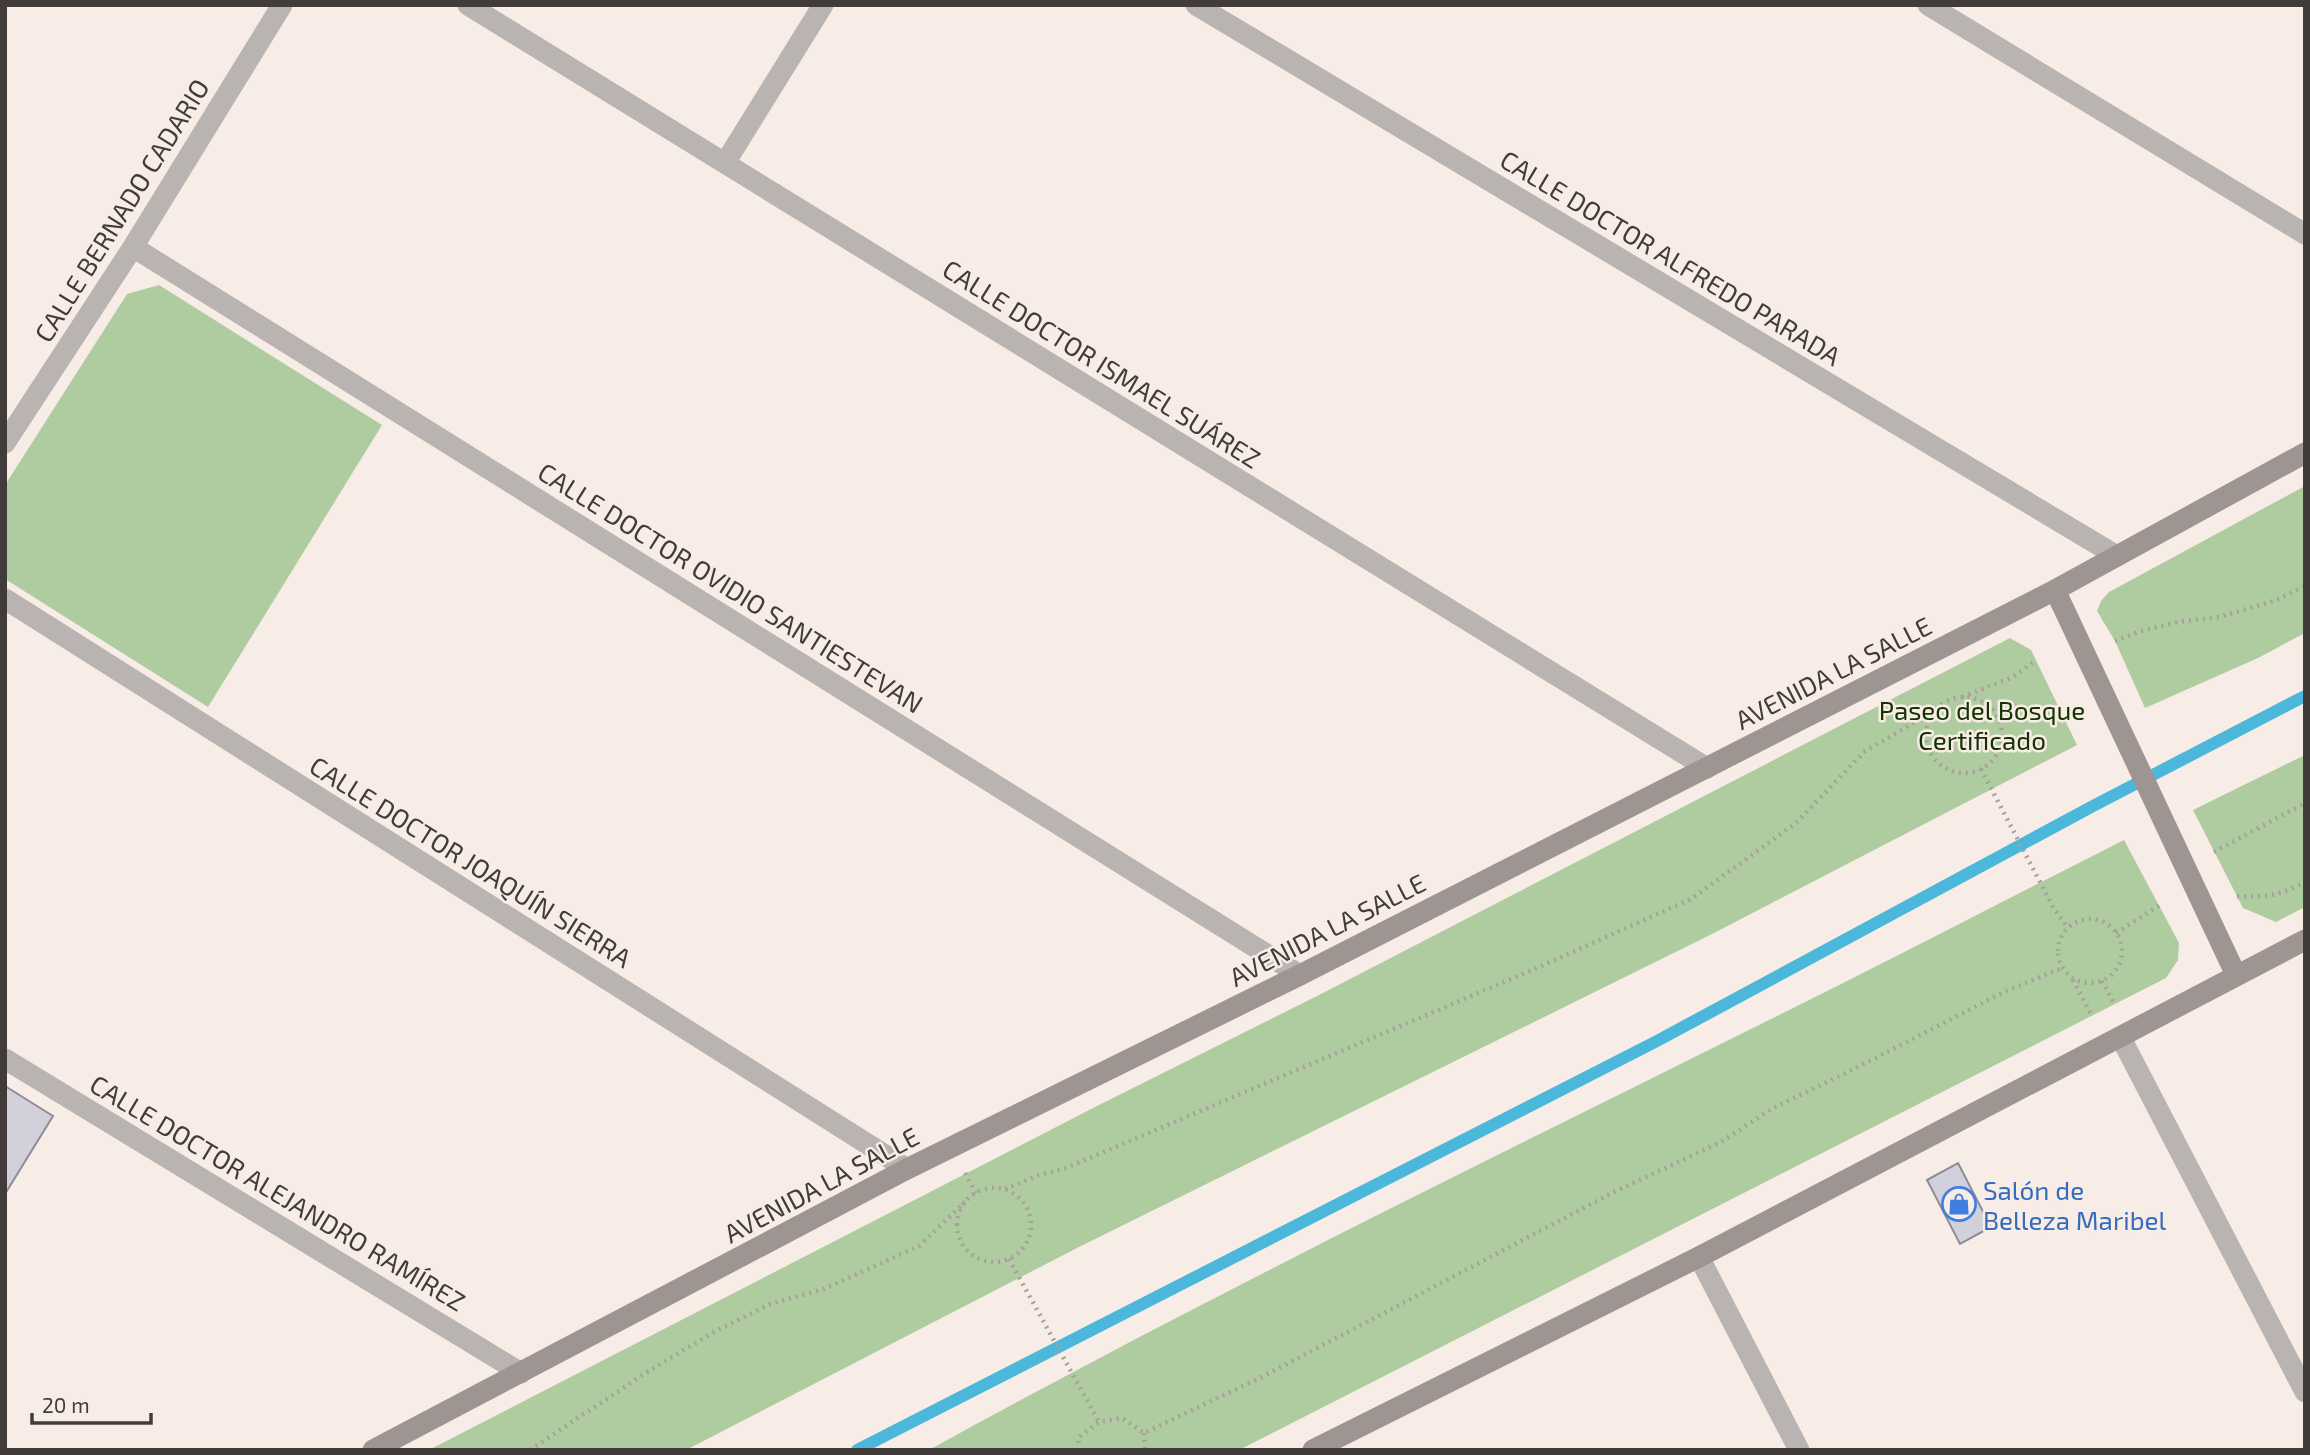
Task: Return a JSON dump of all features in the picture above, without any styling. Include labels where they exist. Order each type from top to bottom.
[{"type":"main road","name":"AVENIDA LA SALLE","points":[[373,1450],[907,1169],[1300,975],[2055,590],[2305,453]]},
{"type":"main road","points":[[2055,590],[2236,975]]},
{"type":"main road","points":[[1313,1450],[1699,1258],[2305,940]]},
{"type":"street","name":"CALLE BERNADO CADARIO","points":[[5,443],[133,247],[282,5]]},
{"type":"street","name":"CALLE DOCTOR ISMAEL SUÁREZ","points":[[468,5],[1707,768]]},
{"type":"street","points":[[725,163],[823,5]]},
{"type":"street","name":"CALLE DOCTOR ALFREDO PARADA","points":[[1196,5],[2116,556]]},
{"type":"street","points":[[1928,5],[2305,234]]},
{"type":"street","name":"CALLE DOCTOR OVIDIO SANTIESTEVAN","points":[[133,247],[1300,975]]},
{"type":"street","name":"CALLE DOCTOR JOAQUÍN SIERRA","points":[[5,599],[907,1169]]},
{"type":"street","points":[[2121,1038],[2305,1392]]},
{"type":"street","name":"CALLE DOCTOR ALEJANDRO RAMÍREZ","points":[[5,1059],[521,1373]]},
{"type":"street","points":[[1699,1258],[1799,1450]]},
{"type":"path","points":[[2115,641],[2144,630],[2219,617],[2274,601],[2305,586]]},
{"type":"path","points":[[530,1450],[644,1374],[712,1333],[770,1304],[824,1289],[919,1246],[976,1193],[990,1188],[1005,1189],[1039,1175],[1066,1168],[1333,1056],[1691,899],[1796,823],[1864,752],[1947,701],[2013,677],[2036,660]]},
{"type":"path","points":[[1935,710],[1928,723],[1926,738],[1930,752],[1940,764],[1952,771],[1982,772],[2000,747],[2002,732],[1998,718],[1989,706],[1976,699],[1961,697]]},
{"type":"path","points":[[1982,772],[2053,907],[2067,927]]},
{"type":"path","points":[[2214,852],[2305,803]]},
{"type":"path","points":[[2237,896],[2260,898],[2287,892],[2305,883]]},
{"type":"path","points":[[2116,933],[2160,905]]},
{"type":"path","points":[[2073,979],[2096,984],[2108,979],[2121,960],[2119,936],[2111,926],[2101,920],[2077,920],[2067,927],[2057,948],[2058,961],[2073,979],[2092,1016]]},
{"type":"path","points":[[1144,1433],[1264,1376],[1616,1191],[1721,1142],[1773,1108],[2007,991],[2062,968]]},
{"type":"path","points":[[2102,981],[2115,1005]]},
{"type":"path","points":[[965,1202],[958,1216],[957,1230],[962,1244],[971,1255],[985,1261],[999,1262],[1009,1259],[1024,1249],[1031,1236],[1032,1220],[1027,1207],[1017,1196],[1005,1189]]},
{"type":"path","points":[[1009,1259],[1099,1422]]},
{"type":"path","points":[[1078,1450],[1079,1437],[1099,1422],[1122,1418],[1144,1433]]},
{"type":"path","points":[[1144,1433],[1145,1450]]},
{"type":"green space","points":[[159,285],[382,425],[208,707],[5,579],[5,485],[127,294]]},
{"type":"green space","name":"Paseo del Bosque Certificado","points":[[2305,486],[2305,633],[2258,658],[2145,708],[2115,641],[2097,611],[2101,601],[2109,592]]},
{"type":"green space","name":"Paseo del Bosque Certificado","points":[[2010,638],[2031,650],[2077,745],[1710,935],[1079,1247],[686,1450],[429,1450],[1095,1107],[1321,994]]},
{"type":"green space","points":[[2305,755],[2305,907],[2276,922],[2243,908],[2193,810]]},
{"type":"green space","points":[[2124,840],[2179,943],[2178,960],[2166,978],[1239,1450],[929,1450],[1271,1269]]},
{"type":"building","points":[[5,1086],[53,1116],[5,1194]]},
{"type":"building","name":"Salón de Belleza Maribel","points":[[1958,1163],[1991,1227],[1960,1244],[1927,1180]]},
{"type":"waterway","points":[[857,1450],[1657,1041],[2093,806],[2305,696]]},
{"type":"place","name":"Salón de Belleza Maribel","points":[[1959,1204]]}]
